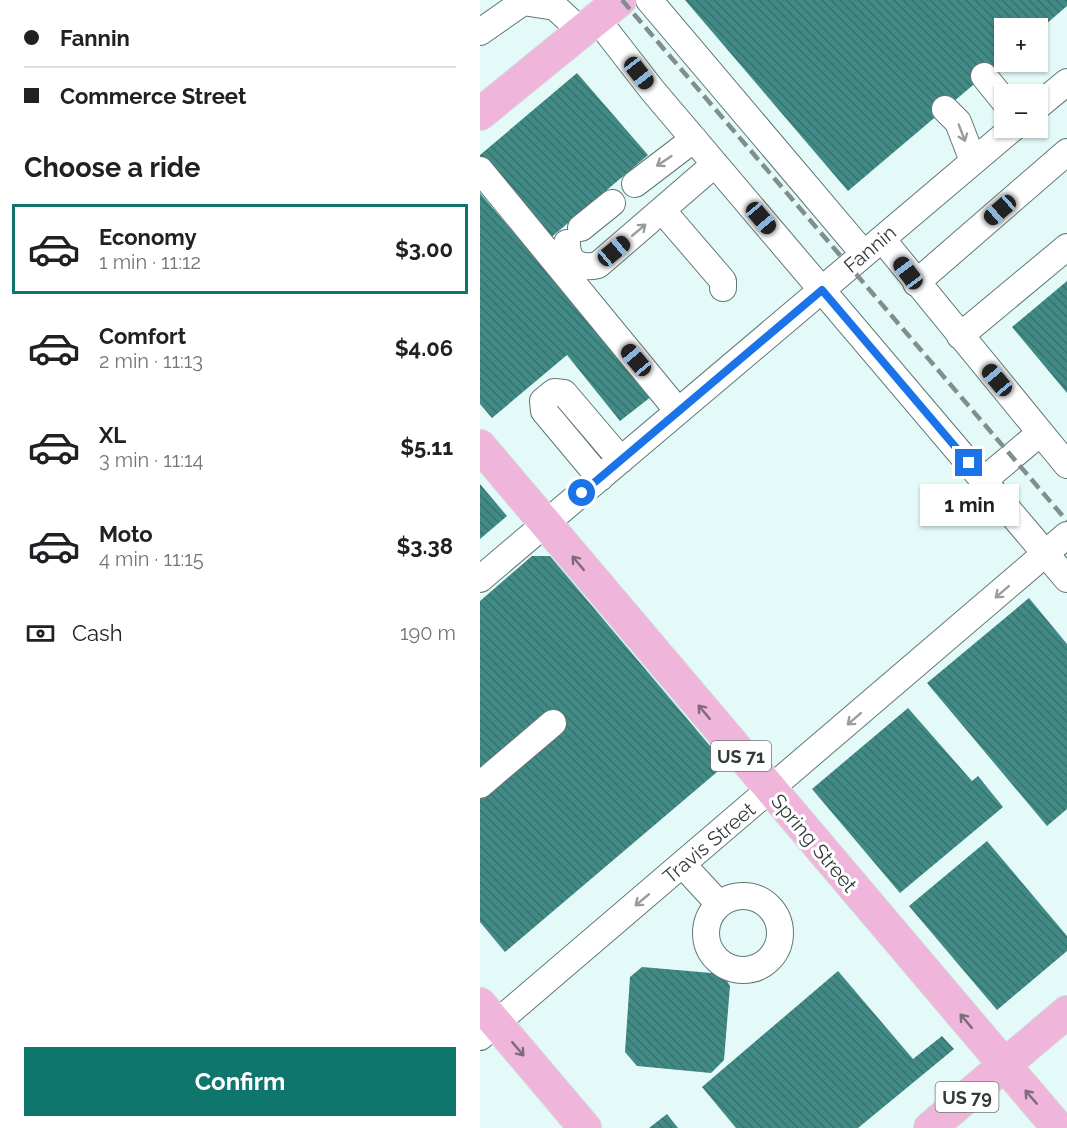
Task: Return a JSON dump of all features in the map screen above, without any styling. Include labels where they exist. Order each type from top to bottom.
[{"type":"main road","points":[[480,114],[600,17]]},
{"type":"main road","name":"Spring Street","points":[[480,446],[770,791],[1058,1128]]},
{"type":"main road","name":"US 79","points":[[930,1128],[1067,1012]]},
{"type":"main road","points":[[485,1022],[585,1128]]},
{"type":"street","points":[[650,0],[873,246],[916,283],[1067,465]]},
{"type":"street","points":[[480,32],[508,5],[523,2],[600,17],[694,139],[1067,579]]},
{"type":"street","points":[[984,76],[994,88]]},
{"type":"street","points":[[1048,98],[1067,82]]},
{"type":"street","points":[[945,109],[958,122],[973,161]]},
{"type":"street","name":"Fannin","points":[[480,579],[1001,138]]},
{"type":"street","points":[[635,184],[694,139]]},
{"type":"street","points":[[916,283],[1067,152]]},
{"type":"street","points":[[612,203],[574,236],[570,259],[578,265],[588,267],[598,265],[715,164]]},
{"type":"street","points":[[480,170],[678,411]]},
{"type":"street","points":[[662,210],[723,281],[723,288]]},
{"type":"street","points":[[960,336],[1067,247]]},
{"type":"street","points":[[600,478],[544,411],[543,401],[554,392],[564,393],[621,460]]},
{"type":"street","points":[[984,480],[1040,433]]},
{"type":"street","name":"Travis Street","points":[[485,1022],[682,865],[1067,535]]},
{"type":"street","points":[[480,785],[553,723]]},
{"type":"street","points":[[682,865],[719,904]]},
{"type":"building","points":[[685,0],[1067,0],[1067,6],[1048,22],[1048,18],[994,18],[994,67],[848,191]]},
{"type":"building","points":[[577,73],[648,155],[548,240],[480,161],[480,155]]},
{"type":"building","points":[[480,193],[652,396],[620,421],[567,355],[492,418],[480,404]]},
{"type":"building","points":[[1067,281],[1067,393],[1012,327]]},
{"type":"building","points":[[480,484],[507,516],[480,539]]},
{"type":"building","points":[[532,556],[550,556],[716,753],[717,772],[505,952],[480,922],[480,601]]},
{"type":"building","points":[[1029,598],[1067,644],[1067,809],[1047,826],[927,683]]},
{"type":"building","points":[[908,708],[972,781],[978,776],[1003,807],[900,893],[812,789]]},
{"type":"building","points":[[987,841],[1067,936],[1067,951],[997,1010],[909,906]]},
{"type":"building","points":[[642,967],[723,974],[730,986],[724,1060],[711,1073],[637,1066],[625,1052],[630,977]]},
{"type":"building","points":[[838,971],[913,1059],[942,1036],[954,1049],[858,1128],[736,1128],[702,1087]]},
{"type":"building","points":[[667,1114],[678,1128],[649,1128]]},
{"type":"railway","points":[[622,0],[1067,521]]},
{"type":"route","points":[[582,493],[822,290],[969,463]]}]
